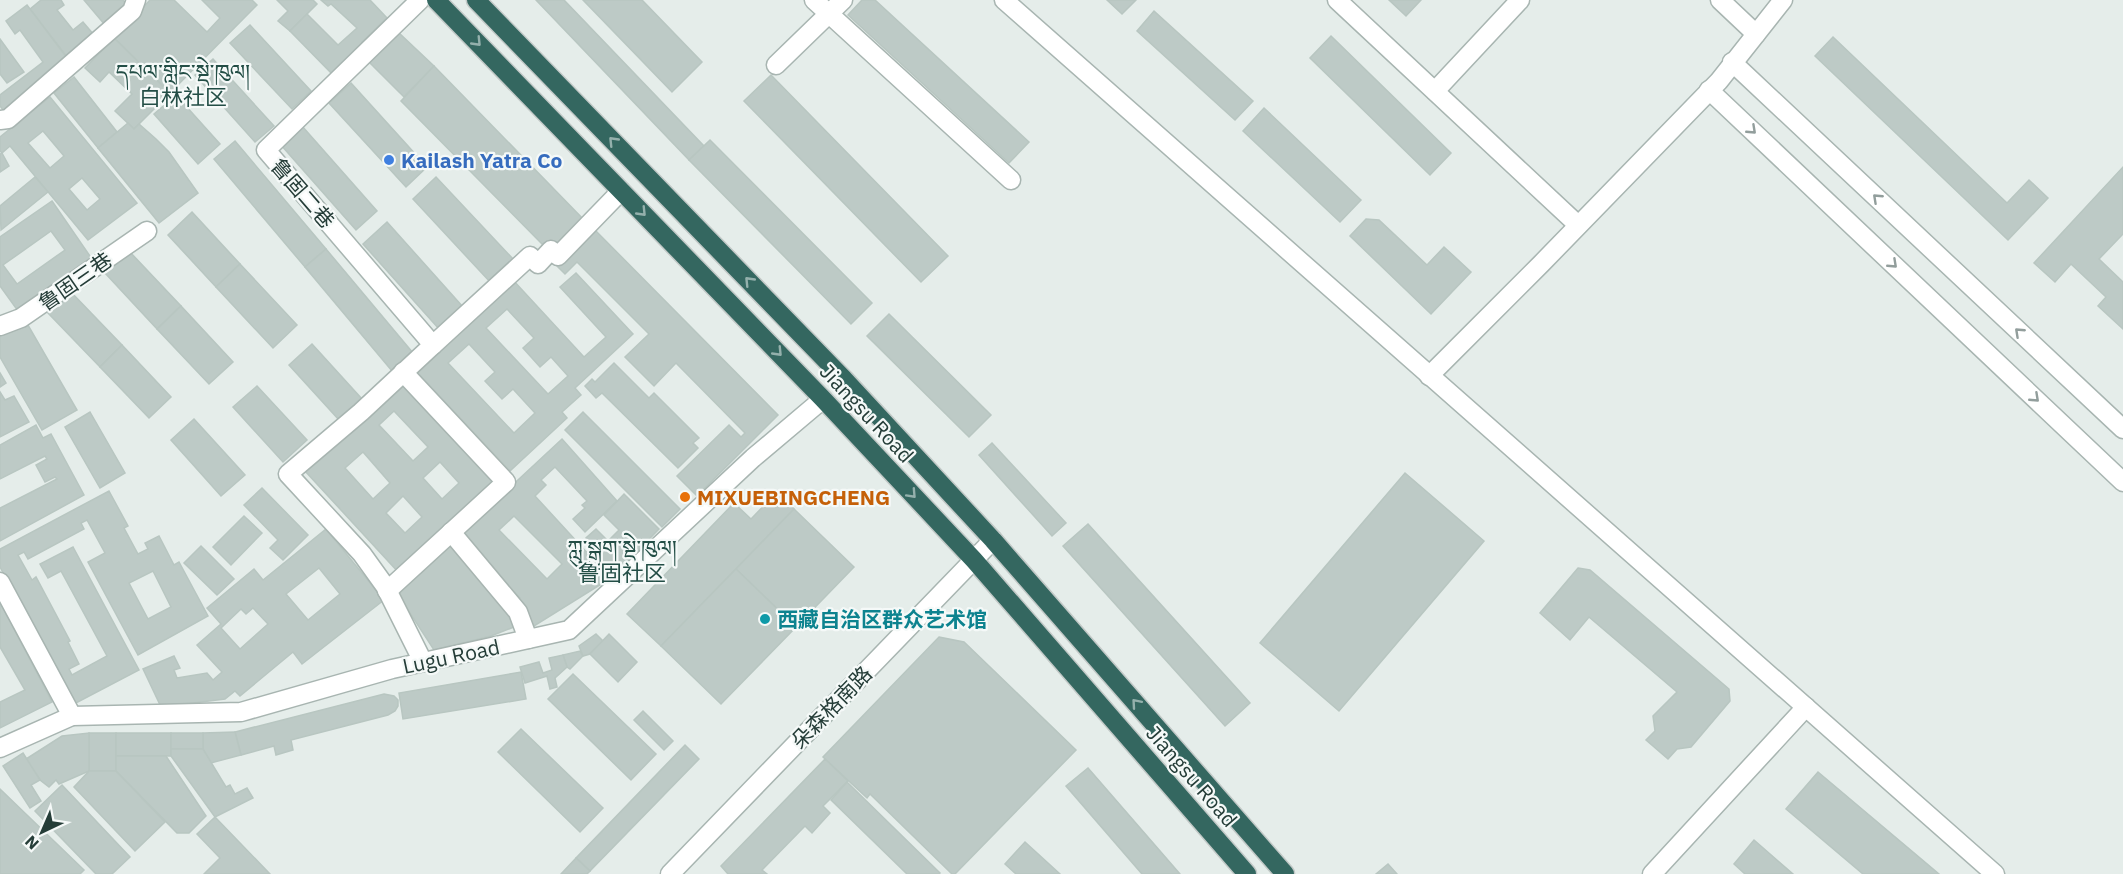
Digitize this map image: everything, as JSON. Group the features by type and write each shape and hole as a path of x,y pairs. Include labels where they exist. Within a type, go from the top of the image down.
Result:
{"highway":[{"name":"Jiangsu Road","path":"436,0 823,399 974,560 1247,874"},
{"name":"Jiangsu Road","path":"476,0 844,379 993,540 1285,874"}],"street":[{"path":"0,120 8,119 132,11 136,0"},
{"name":"鲁固二巷","path":"420,0 266,150 433,345"},
{"path":"814,0 1011,180"},
{"path":"776,65 843,0"},
{"path":"1004,0 1995,874"},
{"path":"1337,0 1578,225"},
{"path":"1435,91 1520,0"},
{"path":"1720,0 1756,34"},
{"path":"1429,376 1709,90 1783,0"},
{"path":"1732,62 2123,429"},
{"path":"1709,90 2123,482"},
{"path":"423,662 387,591 362,554 288,474 407,377 433,345 530,256 537,264 551,250 558,256 621,191"},
{"name":"鲁固三巷","path":"0,326 21,318 147,231"},
{"path":"387,591 506,482 407,377"},
{"name":"Lugu Road","path":"0,748 72,716 242,712 392,669 569,630 753,458 823,399"},
{"path":"451,532 518,612 528,639"},
{"name":"朵森格南路","path":"670,874 993,540"},
{"path":"0,582 72,716"},
{"path":"1652,874 1806,707"}],"building":[{"path":"41,0 61,0 64,5 57,10 73,30 83,22 94,35 67,57 30,9"},
{"path":"84,0 123,0 128,6 105,25"},
{"path":"150,0 174,0 207,32 220,18 202,0 252,0 257,5 170,93 114,38"},
{"path":"277,0 313,0 317,4 290,31 278,21 288,11"},
{"path":"321,0 370,0 387,18 362,42 365,45 333,75 290,31 307,14 338,45 357,28 331,4 328,6"},
{"path":"536,0 564,0 704,146 689,160"},
{"path":"583,0 642,0 702,62 672,92"},
{"path":"862,0 875,0 1029,142 1009,163 848,15"},
{"path":"1107,0 1136,0 1122,14"},
{"path":"1389,0 1421,0 1406,16"},
{"path":"27,5 70,62 4,111 0,106 0,95 43,62 20,30 15,34 6,21"},
{"path":"1154,11 1253,101 1235,120 1137,31"},
{"path":"250,25 311,91 292,109 230,43"},
{"path":"398,32 434,66 404,97 369,62"},
{"path":"1331,36 1451,153 1430,175 1310,58"},
{"path":"1833,37 2007,203 2029,180 2048,198 2008,240 1815,56"},
{"path":"114,38 170,93 134,129 115,111 132,94 109,72 100,82 85,68"},
{"path":"0,39 24,72 7,83 0,74"},
{"path":"213,59 274,126 255,142 195,75"},
{"path":"434,66 587,223 565,245 544,246 401,101"},
{"path":"771,75 948,256 921,282 744,101"},
{"path":"74,77 117,132 98,148 54,93"},
{"path":"351,83 427,167 406,187 329,103"},
{"path":"176,95 220,144 198,164 154,114"},
{"path":"50,97 137,203 88,240 10,146 2,153 0,151 0,137","holes":["43,131 64,156 50,168 28,143","82,178 100,199 87,210 69,189"]},
{"path":"1264,108 1361,200 1340,222 1243,131"},
{"path":"128,123 134,129 139,124 169,152 198,193 159,223 98,148"},
{"path":"302,126 377,211 356,230 281,145"},
{"path":"710,140 872,303 851,324 689,160"},
{"path":"235,141 326,249 305,267 214,159"},
{"path":"2,153 9,166 0,172 0,154"},
{"path":"2123,167 2123,234 2099,259 2123,282 2123,329 2098,306 2106,297 2071,264 2055,282 2034,263"},
{"path":"35,177 48,192 1,230 0,206"},
{"path":"436,177 514,260 491,283 413,199"},
{"path":"52,201 92,259 18,311 0,286 0,237","holes":["51,231 65,250 17,284 3,265"]},
{"path":"192,212 240,264 216,287 168,235"},
{"path":"1366,219 1379,220 1427,265 1444,247 1471,272 1431,314 1350,236"},
{"path":"387,222 463,307 439,329 363,244"},
{"path":"592,227 778,415 697,496 677,476 729,425 741,437 745,433 676,363 654,386 625,357 649,334 577,262 565,274 555,264"},
{"path":"326,249 413,353 392,371 305,267"},
{"path":"129,251 181,306 157,329 105,273"},
{"path":"240,264 297,325 273,348 216,287"},
{"path":"576,273 633,334 575,388 581,395 562,412 567,418 510,471 416,371 513,280 584,357 606,337 560,287","holes":["507,309 534,338 523,348 540,367 551,357 568,376 548,394 486,328","469,344 495,372 485,381 502,399 513,389 535,413 514,433 448,363"]},
{"path":"70,291 122,345 100,367 48,313"},
{"path":"181,306 233,362 209,384 157,329"},
{"path":"889,314 991,415 969,437 867,336"},
{"path":"25,320 77,410 42,430 0,357 0,335"},
{"path":"312,344 362,399 339,420 289,365"},
{"path":"122,345 171,397 149,418 100,367"},
{"path":"614,363 649,398 654,393 699,438 693,443 698,448 678,468 602,393 596,398 585,386 592,379 595,382"},
{"path":"0,373 6,383 0,387"},
{"path":"401,382 495,484 399,573 305,471","holes":["394,411 428,447 413,461 379,425","363,452 390,483 373,499 345,468","440,462 459,483 442,499 423,478","403,496 422,517 405,533 386,513"]},
{"path":"257,386 307,440 283,462 233,407"},
{"path":"0,392 5,400 14,396 29,422 0,437"},
{"path":"90,412 125,473 100,488 65,427"},
{"path":"583,412 680,509 662,527 565,430"},
{"path":"194,419 245,475 221,496 171,440"},
{"path":"36,425 43,438 51,434 84,495 0,541 0,508 57,479 55,477 45,482 36,465 47,459 45,456 0,479 0,445"},
{"path":"562,439 617,501 585,532 573,519 585,508 582,505 587,501 555,467 541,480 546,485 535,496 591,557 595,554 611,578 534,626 516,602 520,598 460,534","holes":["514,516 562,564 547,579 499,530"]},
{"path":"992,443 1066,523 1052,536 979,455"},
{"path":"1405,473 1484,541 1339,711 1260,643"},
{"path":"262,488 308,535 283,560 270,548 278,540 244,505"},
{"path":"109,491 128,526 124,528 138,554 148,549 145,543 159,536 174,565 179,562 208,616 138,655 88,562 105,553 87,520 81,523 84,529 28,559 24,552 18,555 32,580 36,577 70,641 68,642 79,664 69,669 72,675 107,656 61,571 48,578 40,564 73,547 139,670 74,704 0,567 0,549","holes":["153,571 171,607 148,619 129,583"]},
{"path":"777,492 794,509 661,646 627,614 734,503 751,519"},
{"path":"624,494 659,529 611,578 586,538 596,529 608,541 619,530 604,515"},
{"path":"794,509 854,567 796,627 736,569"},
{"path":"244,516 262,533 231,565 213,547"},
{"path":"1088,524 1250,703 1225,726 1063,546"},
{"path":"326,529 384,600 302,664 293,652 240,696 235,691 225,699 161,707 143,669 174,656 180,668 174,670 177,678 207,673 213,680 222,672 197,645 221,624 207,608 254,569 263,580","holes":["319,568 340,594 308,620 286,594","253,608 268,624 240,649 221,628 241,609 246,614"]},
{"path":"453,540 519,625 491,636 434,650 395,590"},
{"path":"201,546 234,579 217,595 184,563"},
{"path":"1578,568 1590,570 1729,689 1730,701 1691,747 1677,749 1668,759 1646,740 1655,731 1653,716 1677,692 1589,617 1570,640 1540,613"},
{"path":"736,569 796,627 721,704 661,646"},
{"path":"0,602 52,702 0,728 0,702 25,690 0,647"},
{"path":"596,634 603,641 590,654 583,656 579,646"},
{"path":"609,634 637,662 618,682 590,654"},
{"path":"939,637 964,642 1076,750 955,874 952,874 870,794 867,798 823,757"},
{"path":"580,651 583,656 570,669 567,667 563,655"},
{"path":"563,655 567,667 555,678 557,687 550,689 547,676 525,683 520,667 539,662 543,673 552,670 549,658"},
{"path":"521,672 526,699 403,719 399,693"},
{"path":"573,674 656,754 631,780 548,699"},
{"path":"384,694 394,696 398,700 395,711 388,715 291,740 293,750 276,755 274,746 241,755 235,732"},
{"path":"643,711 673,741 664,750 634,720"},
{"path":"521,729 603,808 580,832 498,752"},
{"path":"235,732 241,755 211,763 203,749 203,733"},
{"path":"89,733 116,733 116,771 89,771"},
{"path":"89,733 89,771 59,784 56,780 49,787 40,780 26,759 62,736"},
{"path":"116,733 171,733 171,756 116,756"},
{"path":"171,733 203,733 203,749 171,749"},
{"path":"685,745 699,759 590,871 576,858"},
{"path":"171,749 203,749 226,787 230,785 235,794 247,788 253,798 215,817 171,756"},
{"path":"23,753 40,780 31,785 41,801 30,808 3,766"},
{"path":"116,756 166,756 206,816 189,833 177,833 116,771"},
{"path":"825,759 848,781 823,806 830,813 812,833 805,826 762,870 767,874 728,874 721,866"},
{"path":"1088,768 1180,874 1142,874 1066,786"},
{"path":"89,771 116,771 165,822 135,851 74,787"},
{"path":"1818,772 1939,874 1863,874 1786,809"},
{"path":"847,782 940,873 907,874 831,800"},
{"path":"62,785 130,857 112,874 96,874 35,811"},
{"path":"0,789 84,870 80,874 0,874"},
{"path":"215,817 270,874 204,874 220,858 197,834"},
{"path":"1754,840 1793,874 1745,874 1734,864"},
{"path":"1025,842 1060,874 1016,874 1005,864"},
{"path":"576,858 590,871 587,874 561,874"},
{"path":"1388,864 1397,874 1376,874"}],"place":[{"name":"Kailash Yatra Co","path":"389,160"},
{"name":"MIXUEBINGCHENG","path":"685,497"},
{"name":"西藏自治区群众艺术馆","path":"765,619"}],"district":[{"name":"དཔལ་གླིང་སྡེ་ཁུལ། 白林社区","path":"183,84"},
{"name":"ཀླུ་སྒུག་སྡེ་ཁུལ། 鲁固社区","path":"622,560"}]}
